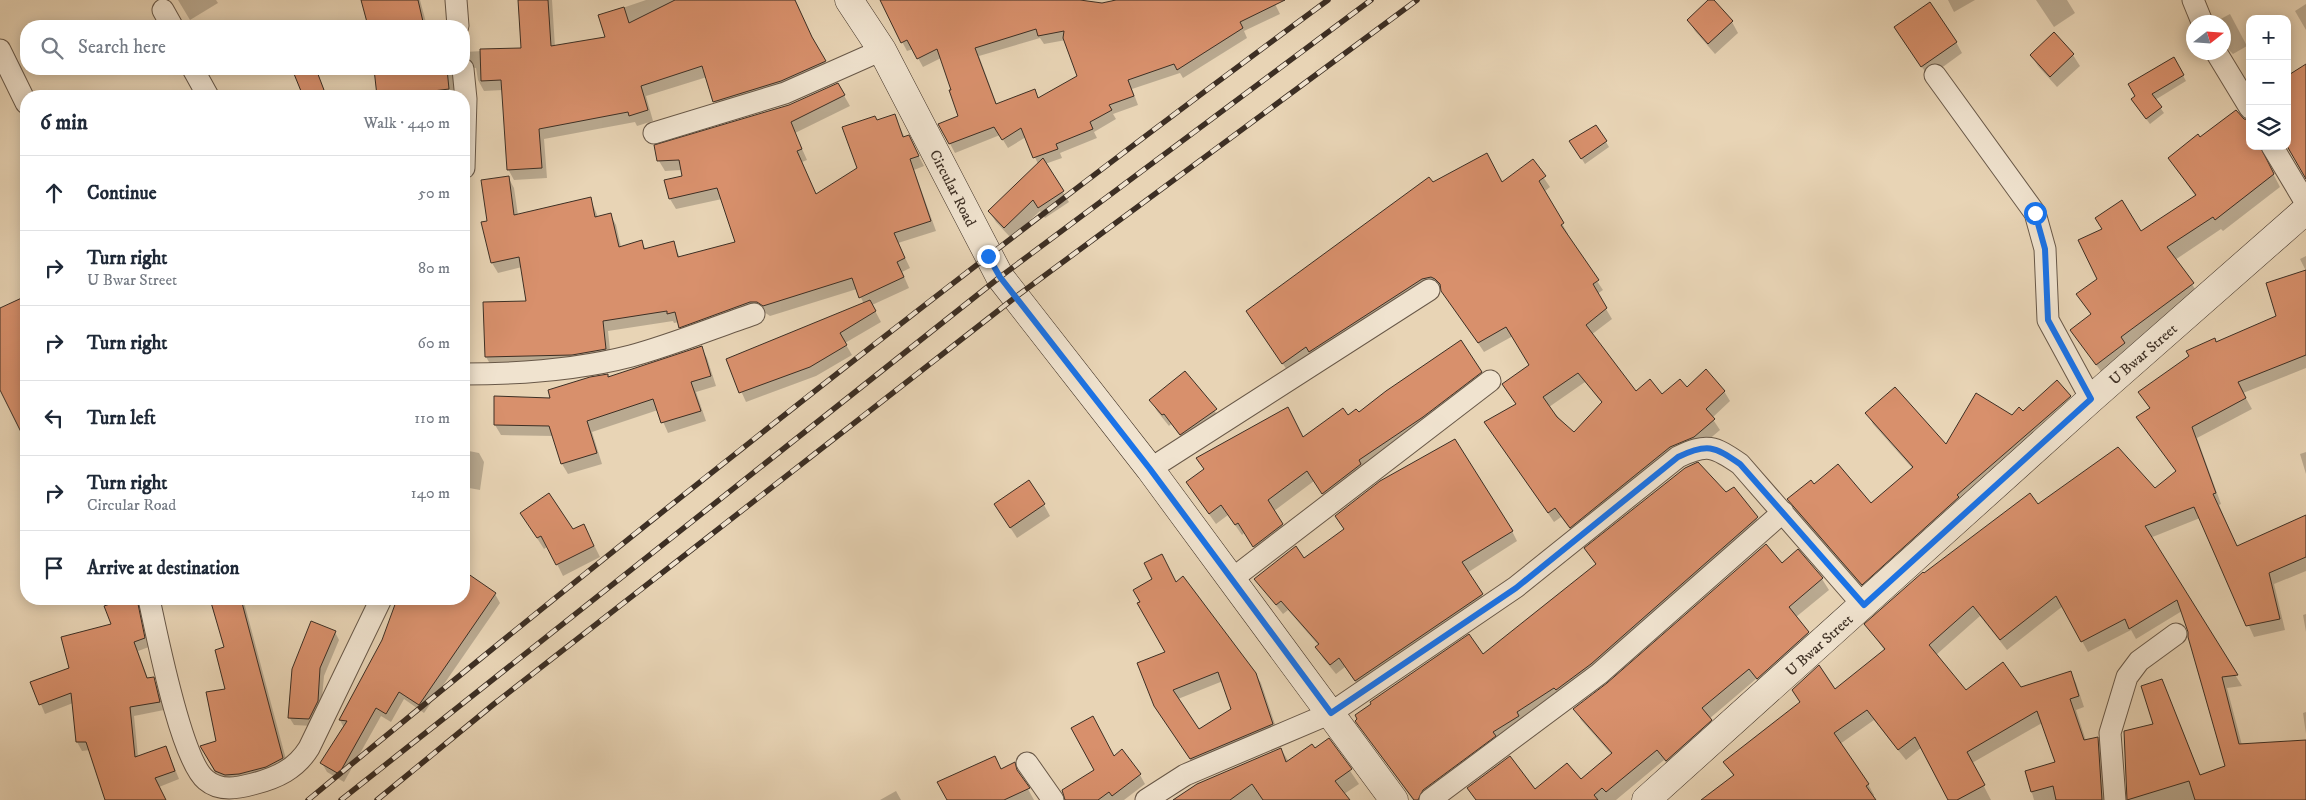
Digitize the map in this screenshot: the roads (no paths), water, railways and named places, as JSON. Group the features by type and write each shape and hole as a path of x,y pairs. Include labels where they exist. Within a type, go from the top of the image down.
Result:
{"street":[{"path":"456,0 458,20"},
{"name":"Circular Road","path":"849,0 882,50 1000,277 1150,469 1394,800"},
{"path":"2193,0 2199,15"},
{"path":"0,50 20,92"},
{"path":"654,133 785,93 882,50"},
{"path":"2221,60 2248,105"},
{"path":"196,75 205,90"},
{"path":"464,75 465,90"},
{"path":"1935,75 2035,213 2045,249 2048,320 2091,399"},
{"path":"2274,150 2306,203"},
{"name":"U Bwar Street","path":"1646,800 2091,399 2306,210"},
{"path":"1150,469 1429,290"},
{"path":"470,374 505,374 548,370 630,356 754,314"},
{"path":"1232,579 1490,381"},
{"path":"1146,800 1186,774 1331,713 1516,588 1678,457 1697,448 1717,448 1740,464 1864,605"},
{"path":"1430,800 1598,674 1783,512"},
{"path":"150,605 173,704 193,763 206,780 229,789 274,779 301,761 378,605"},
{"path":"2115,800 2110,733 2127,676 2140,661 2176,634"},
{"path":"1027,763 1053,800"}],"railway":[{"path":"308,800 559,595 812,393 1069,194 1328,0"},
{"path":"341,800 1000,277 1371,0"},
{"path":"377,800 494,704 1017,296 1417,0"}]}
